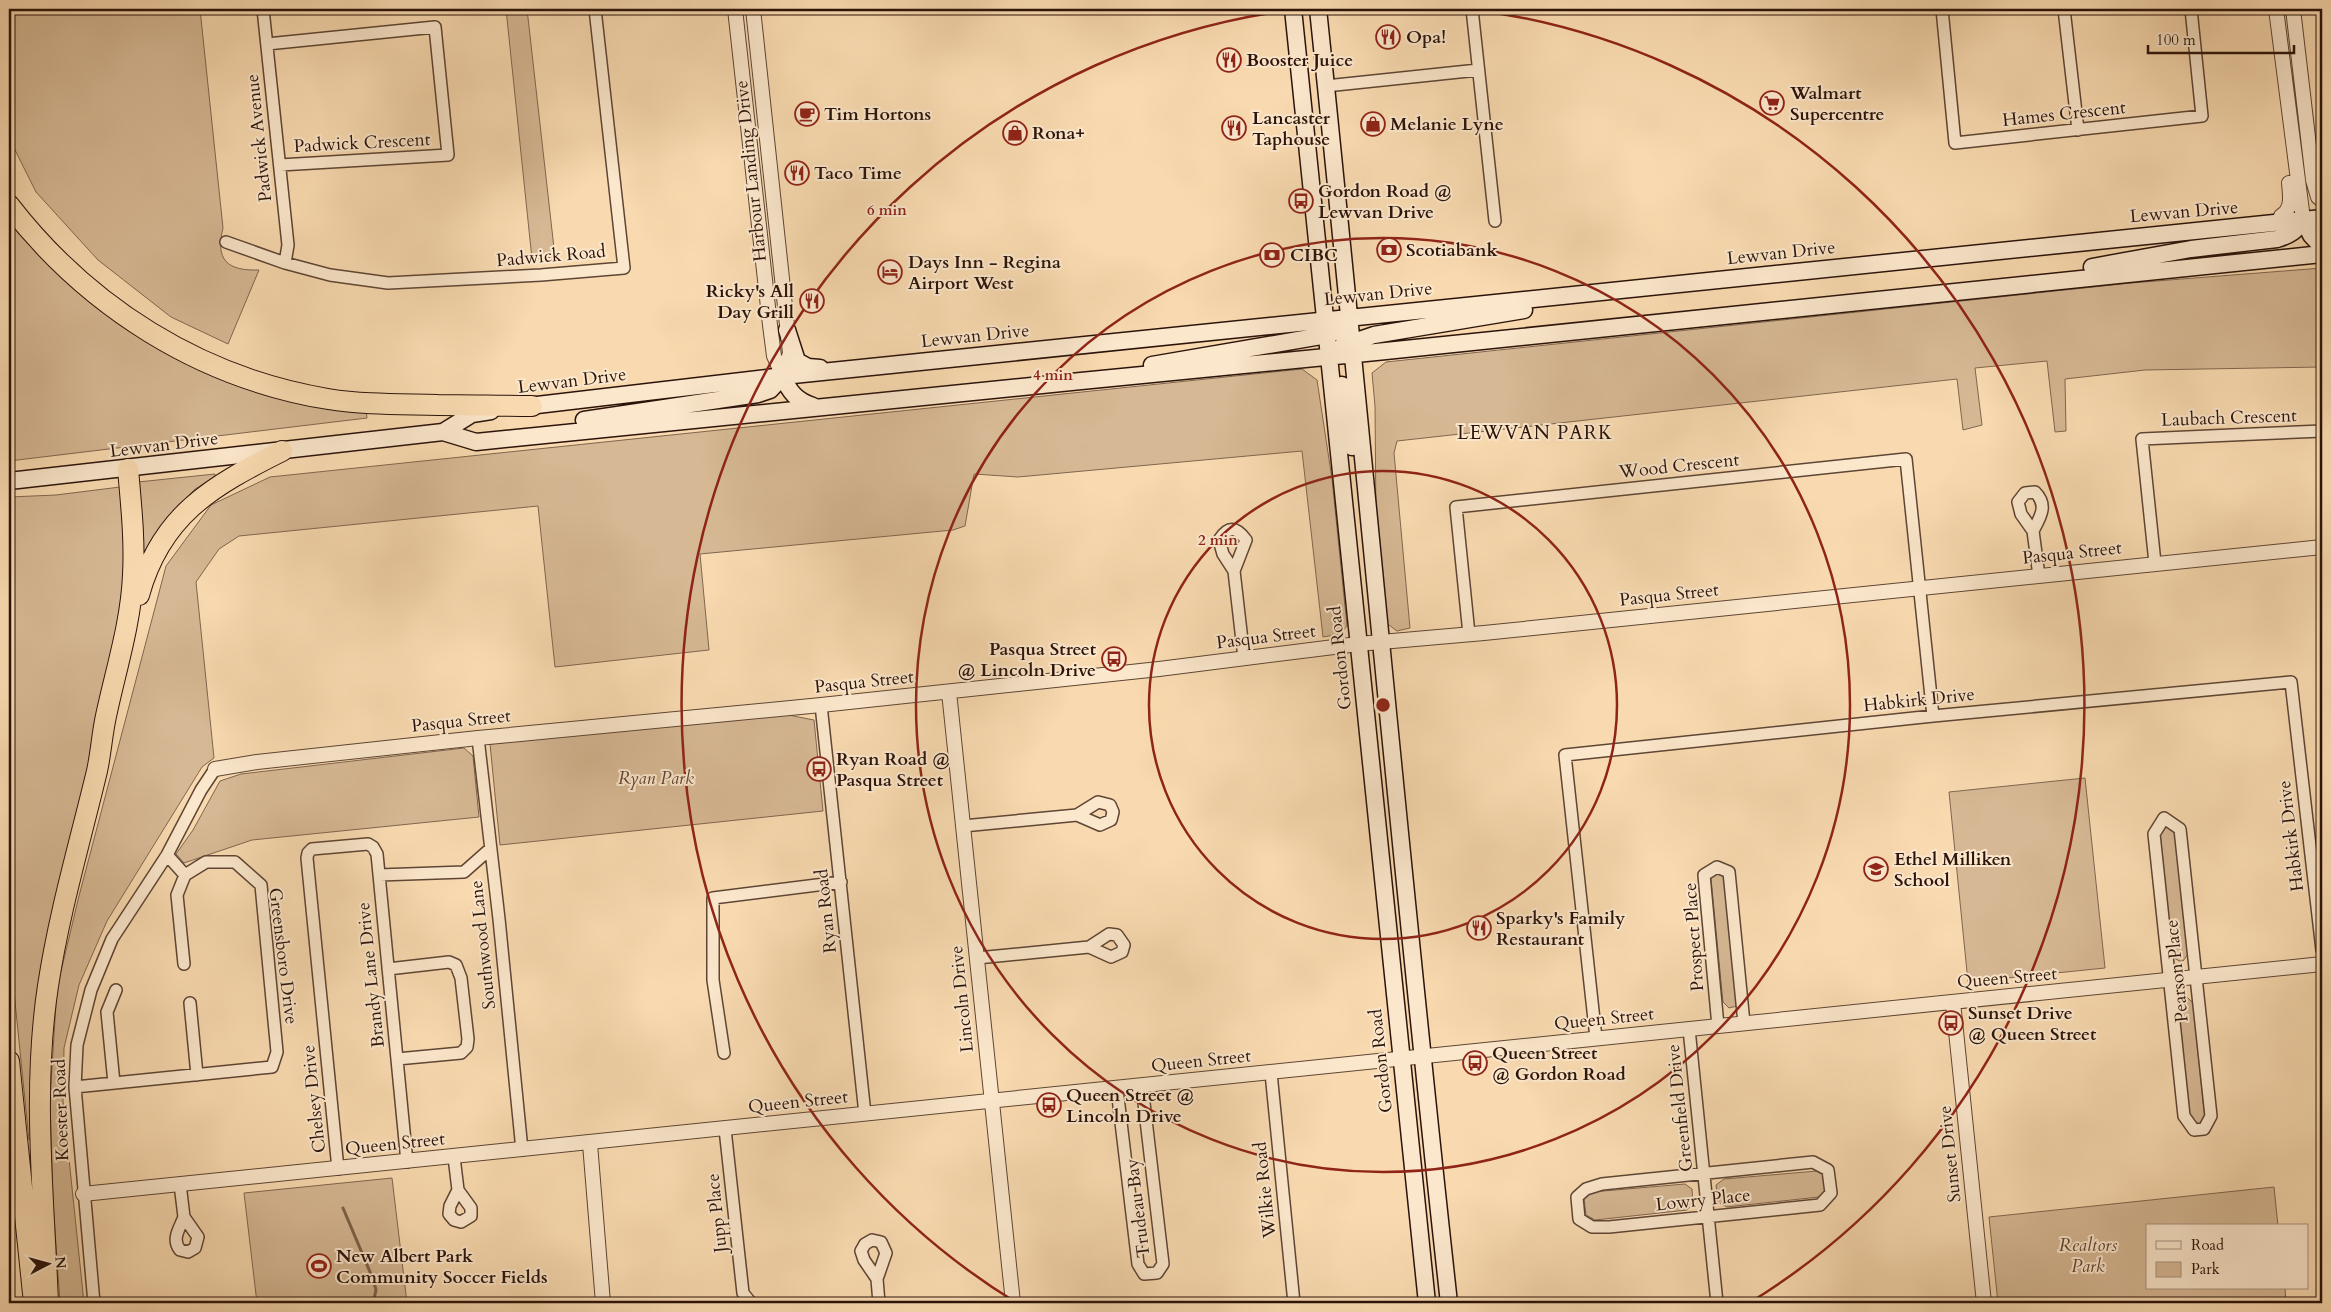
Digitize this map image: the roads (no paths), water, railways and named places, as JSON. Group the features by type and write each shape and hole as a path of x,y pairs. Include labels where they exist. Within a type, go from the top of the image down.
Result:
{"highway":[{"path":"9,205 50,252 110,306 150,334 190,356 239,377 293,393 349,402 394,405 532,406"},
{"path":"106,718 140,591 158,546 170,527 187,510 217,486 282,451"},
{"path":"48,1303 39,1079 42,1038 53,958 74,862 98,769 106,718 124,644 132,592 133,540 128,469"},
{"path":"9,1061 34,1303"}],"main road":[{"name":"Gordon Road","path":"1292,9 1328,329 1342,352 1368,520 1422,1057 1449,1303"},
{"name":"Gordon Road","path":"1318,9 1350,317 1342,352 1358,644 1427,1303"},
{"path":"2263,224 2281,216"},
{"name":"Lewvan Drive","path":"1350,317 1969,252 2322,218"},
{"path":"2302,220 2311,236 2322,247"},
{"path":"1965,292 2191,249 2277,239 2290,235 2297,230 2302,220"},
{"name":"Lewvan Drive","path":"9,481 443,432 476,442 813,406 987,392 1342,352 1965,292 2098,276 2322,254"},
{"path":"1342,352 1374,335 1674,284"},
{"path":"987,392 1347,326 1350,317"},
{"name":"Lewvan Drive","path":"443,432 472,414 784,376 899,364 1328,329"},
{"path":"787,330 797,361 808,367 899,364"},
{"path":"476,442 546,426 758,394 770,390 784,376 788,388 800,402 813,406"}],"street":[{"name":"Padwick Avenue","path":"263,9 288,245 285,263"},
{"name":"Padwick Road","path":"226,242 285,263 330,275 388,284 624,268 595,9"},
{"name":"Harbour Landing Drive","path":"736,9 774,356 784,376"},
{"name":"Harbour Landing Drive","path":"753,9 790,353 784,376"},
{"path":"1472,9 1495,221"},
{"name":"Hames Crescent","path":"1942,9 1955,143 2202,116 2191,9"},
{"path":"2064,9 2078,130"},
{"path":"2276,9 2302,220"},
{"path":"2293,9 2313,180 2318,197 2322,200"},
{"name":"Padwick Crescent","path":"267,44 435,27 448,156 280,164"},
{"path":"1326,86 1478,70"},
{"path":"2281,216 2285,214 2290,203 2290,120"},
{"path":"2302,220 2310,159"},
{"name":"Laubach Crescent","path":"2155,563 2142,439 2322,432"},
{"name":"Wood Crescent","path":"1469,634 1456,507 1906,459 1920,587"},
{"path":"2033,531 2039,576"},
{"name":"Pasqua Street","path":"215,769 257,762 478,738 949,692 1358,644 2322,547"},
{"path":"1234,572 1244,658"},
{"path":"1920,587 1933,716"},
{"name":"Habkirk Drive","path":"1596,1038 1565,755 1933,716 2291,682 2322,950"},
{"name":"Lincoln Drive","path":"949,692 1013,1303"},
{"name":"Ryan Road","path":"821,705 865,1114"},
{"name":"Southwood Lane","path":"478,738 499,919 522,1150"},
{"name":"Koester Road","path":"94,1303 74,1087 77,1045 91,990 112,939 167,855 201,790 215,769"},
{"path":"963,826 1077,815"},
{"name":"Pearson Place","path":"2164,818 2180,829 2211,1116 2204,1129 2194,1130 2184,1116 2170,980 2154,834 2164,818"},
{"name":"Brandy Lane Drive","path":"312,849 368,844 373,847 377,854 407,1162"},
{"name":"Chelsey Drive","path":"312,849 308,852 307,858 338,1169"},
{"path":"379,875 464,872 490,849"},
{"path":"167,855 184,875 177,895 184,964"},
{"name":"Greensboro Drive","path":"74,1087 272,1067 277,1052 261,885 235,862 206,862 184,875"},
{"name":"Prospect Place","path":"1718,1026 1704,875 1717,866 1730,872 1744,1023"},
{"path":"724,1053 713,980 713,898 841,882"},
{"path":"977,958 1089,947"},
{"path":"388,969 449,962 456,965 460,970 468,1039 467,1047 461,1053 397,1059"},
{"name":"Queen Street","path":"83,1194 590,1144 992,1099 1117,1089 2322,964"},
{"path":"114,1083 107,1012 116,990"},
{"name":"Sunset Drive","path":"1953,1002 1984,1303"},
{"path":"190,1003 197,1075"},
{"name":"Greenfield Drive","path":"1689,1029 1717,1303"},
{"name":"Wilkie Road","path":"1271,1073 1294,1303"},
{"name":"Trudeau Bay","path":"1117,1089 1138,1264 1144,1274 1158,1273 1163,1264 1142,1086"},
{"name":"Jupp Place","path":"725,1129 741,1298 751,1303"},
{"path":"590,1144 603,1303"},
{"path":"454,1157 458,1190"},
{"name":"Lowry Place","path":"1813,1162 1828,1170 1831,1193 1820,1205 1708,1217 1592,1227 1579,1219 1577,1197 1586,1189 1602,1184 1704,1175 1813,1162"},
{"path":"180,1184 184,1217"},
{"path":"877,1279 879,1303"}],"waterway":[{"path":"343,1208 373,1279 376,1290 373,1303"}],"place":[{"name":"Opa!","path":"1388,37"},
{"name":"Booster Juice","path":"1229,60"},
{"name":"Walmart Supercentre","path":"1772,103"},
{"name":"Tim Hortons","path":"807,114"},
{"name":"Melanie Lyne","path":"1373,124"},
{"name":"Lancaster Taphouse","path":"1234,128"},
{"name":"Rona+","path":"1015,133"},
{"name":"Taco Time","path":"797,173"},
{"name":"Gordon Road @ Lewvan Drive","path":"1301,201"},
{"name":"Scotiabank","path":"1389,250"},
{"name":"CIBC","path":"1272,255"},
{"name":"Days Inn - Regina Airport West","path":"890,272"},
{"name":"Ricky's All Day Grill","path":"812,301"},
{"name":"Pasqua Street @ Lincoln Drive","path":"1114,659"},
{"name":"Ryan Road @ Pasqua Street","path":"819,769"},
{"name":"Ethel Milliken School","path":"1876,869"},
{"name":"Sparky's Family Restaurant","path":"1479,928"},
{"name":"Sunset Drive @ Queen Street","path":"1951,1023"},
{"name":"Queen Street @ Gordon Road","path":"1475,1063"},
{"name":"Queen Street @ Lincoln Drive","path":"1049,1105"},
{"name":"New Albert Park Community Soccer Fields","path":"319,1266"}],"district":[{"name":"LEWVAN PARK","path":"1535,433"}],"park label":[{"name":"Ryan Park","path":"656,778"},
{"name":"Realtors Park","path":"2088,1255"}]}
